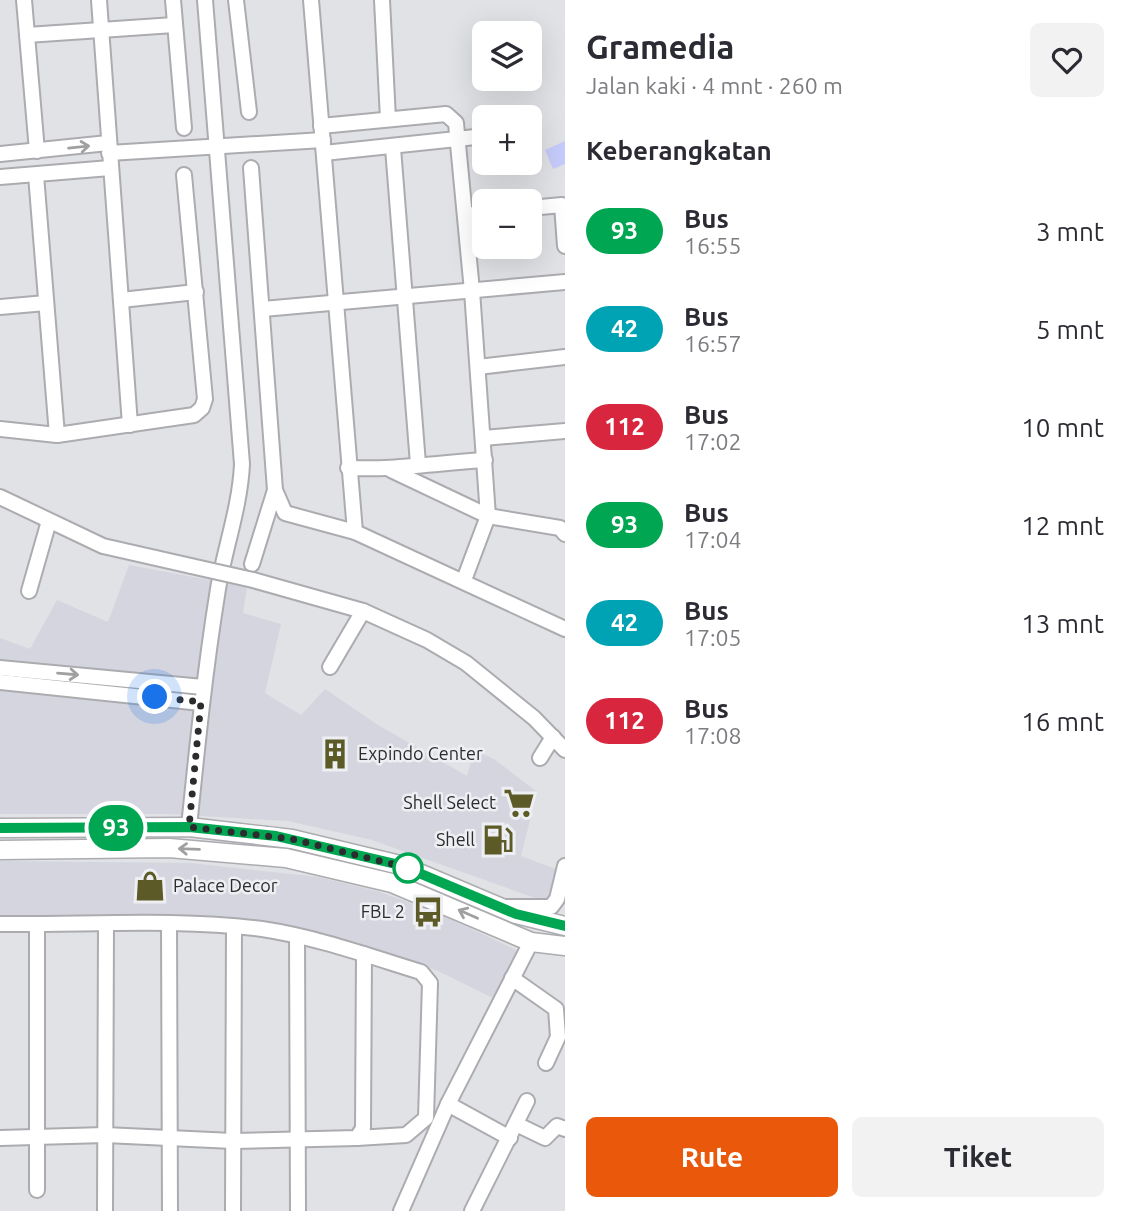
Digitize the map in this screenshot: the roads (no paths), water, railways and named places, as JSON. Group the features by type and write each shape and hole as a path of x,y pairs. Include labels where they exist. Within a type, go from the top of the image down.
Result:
{"main road":[{"path":"0,828 189,827 260,834 400,865 499,907 565,926"},
{"path":"257,854 260,834"},
{"path":"0,850 169,848 257,854 312,862 392,883 531,942 565,946"}],"street":[{"path":"24,0 37,151"},
{"path":"99,0 130,425"},
{"path":"173,0 184,128"},
{"path":"189,827 203,687 219,586 241,488 242,464 205,0"},
{"path":"236,0 249,113"},
{"path":"311,0 355,532"},
{"path":"382,0 388,119"},
{"path":"27,35 174,25"},
{"path":"323,139 388,119 446,114 456,124 466,215 488,516 464,580"},
{"path":"0,154 323,139 393,148 472,138"},
{"path":"393,148 418,464"},
{"path":"251,167 275,490 251,564"},
{"path":"0,177 110,168"},
{"path":"36,175 57,435"},
{"path":"0,429 57,435 194,415 202,408 205,399 184,175"},
{"path":"542,207 563,204 565,246"},
{"path":"466,215 472,214"},
{"path":"263,309 565,282"},
{"path":"121,300 196,292"},
{"path":"0,307 46,303"},
{"path":"478,367 565,357"},
{"path":"483,438 565,431"},
{"path":"348,468 391,470 418,464 485,460"},
{"path":"391,470 488,516 563,526"},
{"path":"275,490 287,515 355,532 464,580 565,629"},
{"path":"0,497 103,546 253,580 363,611 397,624 466,663 565,750"},
{"path":"29,591 49,521"},
{"path":"330,667 363,611"},
{"path":"0,668 203,687"},
{"path":"0,682 201,702"},
{"path":"540,758 553,737"},
{"path":"565,866 557,899 558,908 565,913"},
{"path":"499,907 545,909 557,899"},
{"path":"0,924 234,927 297,936 364,954 427,976 430,983 426,1118 418,1128 406,1135 233,1140 105,1135 0,1138"},
{"path":"37,925 37,1190"},
{"path":"105,1211 106,925"},
{"path":"169,925 170,1211"},
{"path":"233,1211 234,927"},
{"path":"297,936 298,1211"},
{"path":"401,1211 448,1104 531,942"},
{"path":"357,1138 363,1128 364,954"},
{"path":"512,978 556,1009 558,1037 546,1063"},
{"path":"472,1211 527,1101"},
{"path":"448,1104 513,1131 545,1138 557,1126 565,1129"}],"place":[{"name":"Expindo Center","path":"335,754"},
{"name":"Shell Select","path":"519,803"},
{"name":"Shell","path":"498,840"},
{"name":"Palace Decor","path":"150,886"},
{"name":"FBL 2","path":"428,912"}]}
